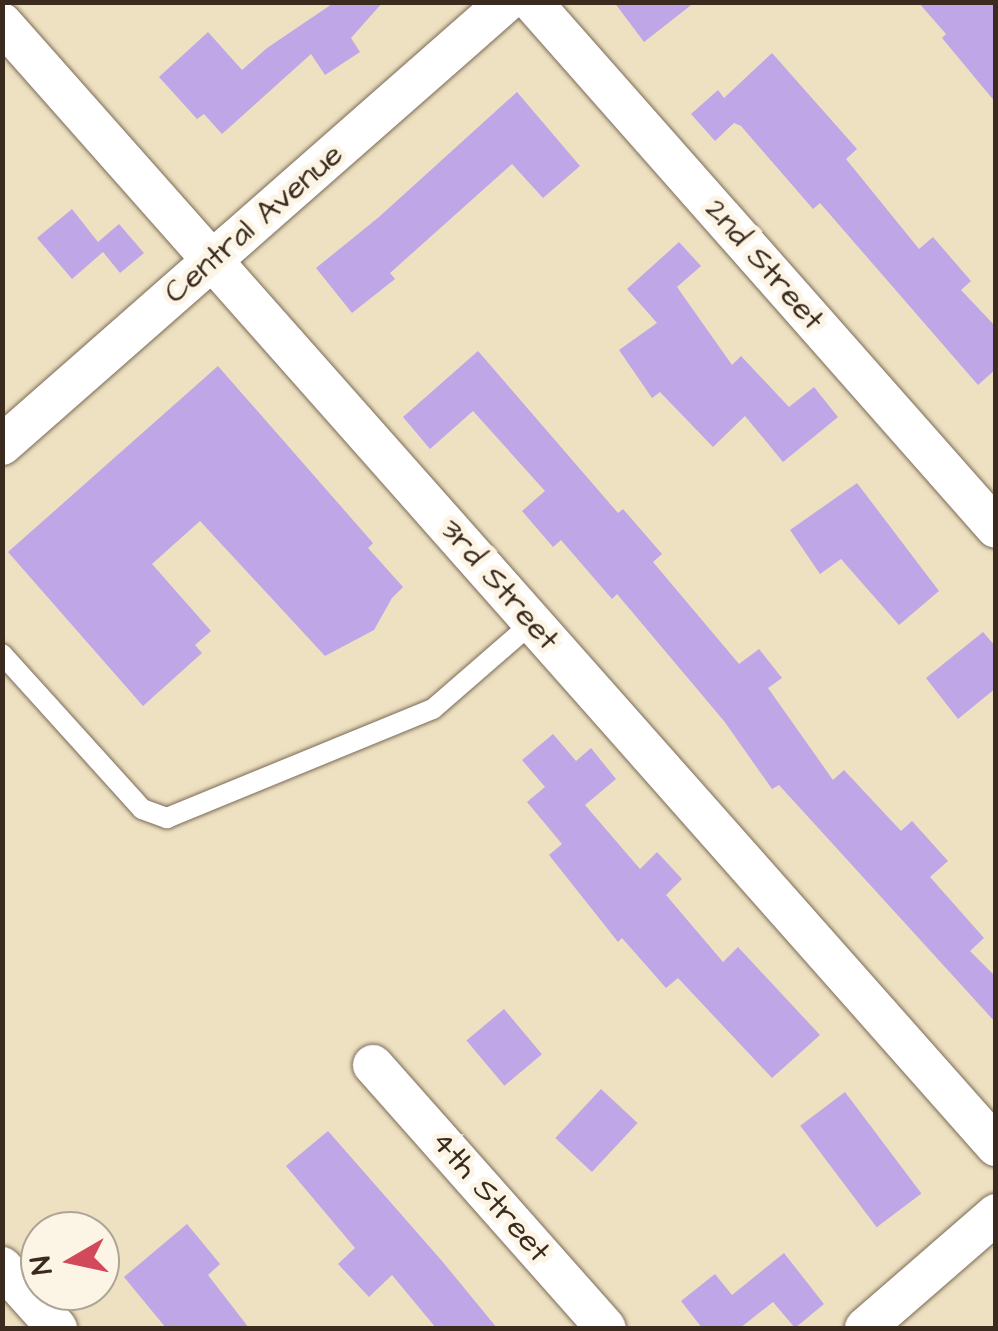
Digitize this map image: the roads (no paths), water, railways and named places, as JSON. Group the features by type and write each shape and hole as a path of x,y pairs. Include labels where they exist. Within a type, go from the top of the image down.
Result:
{"street":[{"name":"Central Avenue","path":"2,445 506,2"},
{"name":"2nd Street","path":"532,2 996,528"},
{"name":"3rd Street","path":"2,24 996,1146"},
{"name":"4th Street","path":"373,1065 606,1328"},
{"path":"865,1328 996,1214"},
{"path":"2,1267 56,1328"}],"lane":[{"path":"2,654 142,810 167,818 433,709 532,623"}]}
